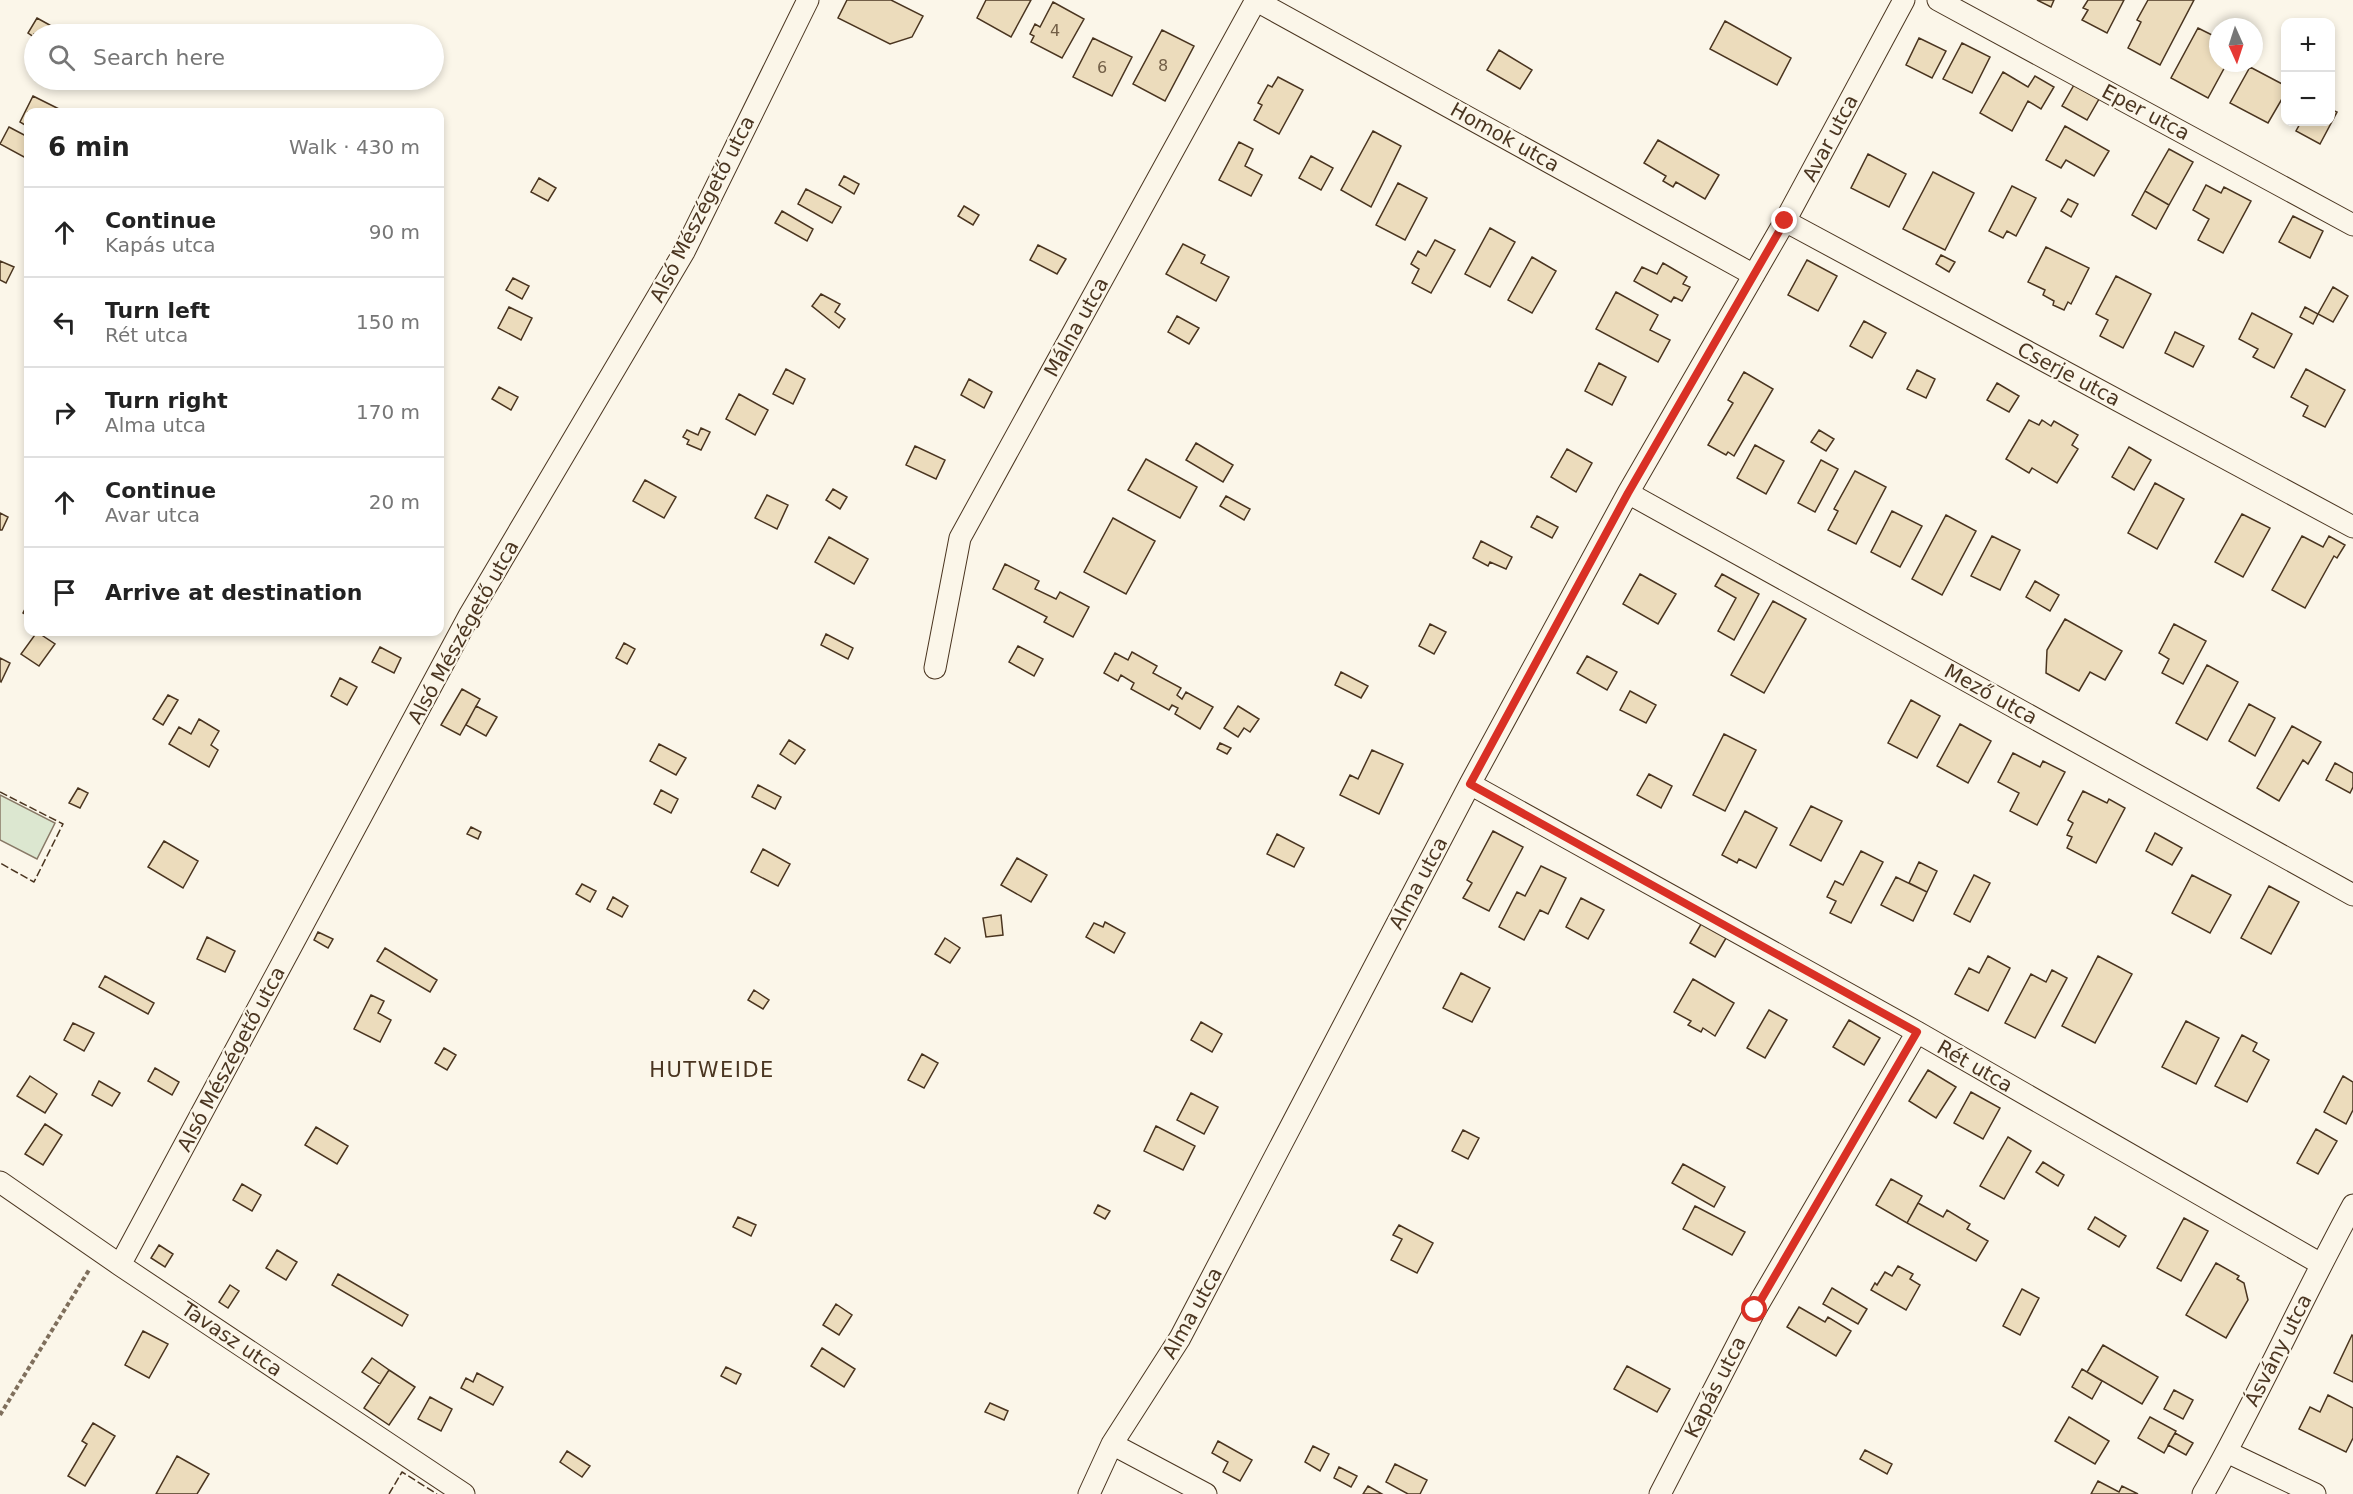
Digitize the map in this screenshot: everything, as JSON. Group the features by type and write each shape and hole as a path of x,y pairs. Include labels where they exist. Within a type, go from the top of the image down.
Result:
{"street":[{"name":"Alsó Mészégető utca","path":"120,1265 470,614 684,252 808,0"},
{"name":"Homok utca","path":"1256,0 1283,6 1754,275"},
{"name":"Málna utca","path":"934,668 960,538 1256,0"},
{"name":"Avar utca","path":"1754,275 1904,0"},
{"name":"Eper utca","path":"1938,0 2353,225"},
{"name":"Cserje utca","path":"1785,221 2353,527"},
{"name":"Alma utca","path":"1089,1494 1112,1444 1180,1338 1470,784 1628,493 1754,275"},
{"name":"Mező utca","path":"1628,493 2353,895"},
{"name":"Rét utca","path":"1470,784 1917,1032 2321,1264"},
{"name":"Kapás utca","path":"1660,1494 1755,1310 1917,1032"},
{"name":"Tavasz utca","path":"0,1182 120,1265 464,1494"},
{"name":"Ásvány utca","path":"2203,1494 2227,1452 2353,1205"},
{"path":"1112,1444 1206,1494"},
{"path":"2227,1452 2315,1494"}],"path":[{"path":"0,1415 101,1251"}],"green space":[{"path":"0,795 55,823 37,859 0,840"}],"building":[{"path":"847,0 891,0 923,16 912,37 890,44 838,18"},
{"path":"986,0 1031,0 1011,37 977,18"},
{"path":"2037,0 2054,0 2051,7"},
{"path":"2088,0 2124,0 2107,33 2082,20 2088,10 2083,8"},
{"path":"2148,0 2194,0 2160,65 2128,48 2141,22 2137,20"},
{"path":"1053,2 1084,19 1062,58 1031,42 1034,36 1030,34 1035,24 1040,27"},
{"path":"37,18 48,24 33,24"},
{"path":"1725,21 1791,58 1777,85 1710,49"},
{"path":"2198,28 2209,34 2209,72 2222,72 2208,98 2171,78"},
{"path":"1162,30 1194,46 1165,101 1133,84"},
{"path":"1093,38 1132,57 1112,96 1073,77"},
{"path":"1919,38 1946,51 1932,78 1906,65"},
{"path":"1962,43 1990,57 1972,93 1943,79"},
{"path":"1499,50 1532,70 1520,89 1487,70"},
{"path":"2003,72 2028,87 2035,76 2054,87 2041,109 2028,101 2012,131 1980,113"},
{"path":"2247,72 2259,72 2281,83 2281,101 2268,123 2230,103"},
{"path":"1278,77 1303,90 1279,134 1254,120 1262,105 1258,103 1268,85 1272,87"},
{"path":"2074,85 2099,99 2087,120 2062,106"},
{"path":"33,96 57,108 27,108"},
{"path":"2065,126 2109,151 2094,176 2066,160 2061,168 2046,160"},
{"path":"2299,126 2330,126 2320,144 2296,131"},
{"path":"9,127 24,135 24,157 0,144"},
{"path":"1373,131 1401,146 1371,207 1341,190"},
{"path":"1658,140 1719,175 1705,199 1676,182 1673,187 1663,181 1666,176 1644,163"},
{"path":"1239,142 1253,149 1245,166 1262,175 1251,196 1219,180"},
{"path":"2169,149 2193,162 2169,205 2145,191"},
{"path":"1868,154 1906,174 1889,207 1851,188"},
{"path":"1311,156 1333,168 1321,190 1299,178"},
{"path":"1933,172 1974,193 1945,250 1903,229"},
{"path":"844,176 859,184 854,194 839,185"},
{"path":"539,178 556,188 548,201 531,192"},
{"path":"1398,183 1427,198 1405,240 1376,225"},
{"path":"2206,185 2221,193 2224,187 2251,201 2223,253 2198,240 2209,219 2193,210"},
{"path":"2012,186 2036,198 2016,236 2007,231 2003,238 1989,231"},
{"path":"806,189 841,207 832,223 798,204"},
{"path":"2145,191 2169,205 2156,229 2132,215"},
{"path":"2068,199 2078,204 2071,217 2061,211"},
{"path":"964,206 979,215 973,225 958,216"},
{"path":"782,211 813,229 807,241 775,223"},
{"path":"2293,216 2323,231 2310,258 2279,242"},
{"path":"1490,228 1515,242 1490,287 1465,274"},
{"path":"1435,240 1455,250 1431,293 1412,283 1419,269 1411,264 1418,251 1426,256"},
{"path":"1183,244 1205,255 1201,263 1229,277 1216,301 1166,274"},
{"path":"1038,245 1066,259 1057,274 1030,260"},
{"path":"2046,247 2089,268 2071,304 2068,302 2064,310 2053,305 2054,301 2043,295 2045,290 2028,282"},
{"path":"1941,255 1955,262 1949,272 1936,264"},
{"path":"1532,257 1556,271 1532,313 1508,300"},
{"path":"1807,260 1837,276 1818,311 1788,295"},
{"path":"0,261 14,267 6,283 0,280"},
{"path":"1663,263 1687,277 1683,284 1690,287 1682,301 1674,297 1671,302 1634,281 1642,267 1657,274"},
{"path":"2116,276 2151,294 2123,348 2100,336 2108,320 2096,314"},
{"path":"513,278 529,286 522,299 506,290"},
{"path":"2333,287 2348,296 2333,322 2318,314"},
{"path":"1616,292 1658,315 1650,330 1670,340 1658,362 1596,329"},
{"path":"821,294 840,304 835,312 845,319 839,328 812,306"},
{"path":"509,307 532,318 521,340 498,328"},
{"path":"2305,307 2318,314 2313,324 2300,317"},
{"path":"2252,313 2292,334 2274,368 2253,357 2258,349 2239,339"},
{"path":"1177,316 1199,328 1189,344 1168,332"},
{"path":"1864,321 1886,333 1872,358 1850,346"},
{"path":"2175,332 2204,346 2193,367 2165,353"},
{"path":"1599,363 1626,377 1612,405 1585,391"},
{"path":"786,369 805,379 793,404 773,394"},
{"path":"2306,369 2345,390 2325,427 2303,416 2308,406 2291,397"},
{"path":"1917,370 1935,379 1926,398 1907,389"},
{"path":"1744,372 1773,389 1734,456 1728,452 1726,455 1708,445 1733,403 1728,400"},
{"path":"969,379 992,392 984,408 961,395"},
{"path":"1997,383 2019,396 2009,412 1987,400"},
{"path":"499,387 518,397 511,410 492,399"},
{"path":"739,394 768,410 755,435 726,419"},
{"path":"2029,420 2039,425 2042,420 2051,426 2054,421 2078,435 2072,445 2078,449 2057,483 2032,468 2029,473 2006,459"},
{"path":"701,428 710,432 701,450 687,444 689,440 683,437 687,430 698,435"},
{"path":"1819,430 1834,439 1826,451 1811,442"},
{"path":"1196,443 1233,465 1223,482 1186,460"},
{"path":"1755,445 1784,461 1766,494 1737,478"},
{"path":"915,446 945,460 936,479 906,465"},
{"path":"2129,447 2151,460 2134,490 2112,477"},
{"path":"1567,449 1592,463 1576,492 1551,477"},
{"path":"1146,459 1197,487 1180,518 1128,490"},
{"path":"1821,460 1838,469 1815,512 1798,503"},
{"path":"1855,471 1886,487 1856,544 1828,530 1838,511 1834,509"},
{"path":"645,480 676,497 664,518 633,501"},
{"path":"2155,483 2184,499 2157,549 2128,533"},
{"path":"833,489 847,497 840,509 826,500"},
{"path":"767,495 788,505 777,529 755,518"},
{"path":"1226,496 1250,509 1244,520 1220,506"},
{"path":"1892,511 1922,526 1900,567 1871,552"},
{"path":"0,513 8,517 2,530 0,530"},
{"path":"2242,514 2270,528 2243,577 2215,562"},
{"path":"1946,515 1976,531 1942,595 1912,579"},
{"path":"1537,516 1558,527 1552,538 1531,527"},
{"path":"1113,518 1155,541 1126,594 1084,572"},
{"path":"1992,536 2020,550 2000,590 1971,576"},
{"path":"2302,536 2323,547 2329,536 2345,545 2337,558 2334,556 2305,608 2272,590"},
{"path":"829,537 868,559 854,584 815,562"},
{"path":"1481,541 1512,557 1506,569 1490,562 1488,566 1473,558"},
{"path":"1005,564 1039,581 1035,589 1056,599 1060,592 1089,607 1073,637 1044,622 1047,617 993,589"},
{"path":"1640,574 1676,594 1658,624 1623,604"},
{"path":"1722,574 1759,594 1734,640 1718,631 1736,598 1715,586"},
{"path":"2035,581 2059,595 2050,611 2026,597"},
{"path":"1773,601 1806,619 1764,693 1731,675"},
{"path":"2065,619 2122,651 2105,680 2090,672 2079,691 2046,673 2047,650"},
{"path":"1430,624 1446,632 1434,654 1419,646"},
{"path":"2174,624 2206,641 2183,684 2162,673 2169,659 2159,653"},
{"path":"826,634 853,648 848,659 821,645"},
{"path":"34,636 43,636 55,644 39,666 21,654"},
{"path":"624,643 635,649 627,664 616,658"},
{"path":"1018,646 1043,659 1034,676 1009,662"},
{"path":"380,647 401,658 394,673 372,662"},
{"path":"1132,652 1157,666 1153,673 1181,688 1177,695 1182,699 1186,692 1213,707 1200,729 1175,714 1178,708 1172,705 1169,710 1131,689 1134,683 1121,675 1118,681 1104,673 1115,653 1128,660"},
{"path":"1587,656 1617,672 1607,690 1577,673"},
{"path":"0,658 10,663 1,682 0,681"},
{"path":"2207,665 2238,682 2207,740 2176,723"},
{"path":"1341,672 1368,686 1361,698 1335,685"},
{"path":"340,678 357,687 347,705 331,696"},
{"path":"462,689 480,699 460,735 441,725"},
{"path":"1630,691 1656,705 1646,723 1620,710"},
{"path":"168,695 178,700 163,725 153,719"},
{"path":"1911,700 1940,716 1917,758 1888,743"},
{"path":"2249,704 2275,718 2255,756 2229,741"},
{"path":"476,706 497,717 486,736 466,725"},
{"path":"1238,706 1259,719 1250,732 1244,728 1238,737 1224,728"},
{"path":"199,719 219,731 211,745 218,750 209,767 169,744 179,727 191,734"},
{"path":"1960,724 1991,741 1968,783 1937,766"},
{"path":"2292,726 2321,742 2308,764 2303,760 2279,801 2257,788"},
{"path":"1724,734 1756,750 1725,811 1693,795"},
{"path":"789,740 805,750 795,764 780,754"},
{"path":"1220,743 1231,748 1227,754 1217,749"},
{"path":"659,744 686,758 676,775 650,761"},
{"path":"1372,750 1403,764 1379,814 1340,795 1350,775 1358,779"},
{"path":"2013,753 2040,767 2043,761 2065,772 2037,825 2010,811 2019,793 1998,782"},
{"path":"2335,763 2353,773 2353,787 2350,793 2326,780"},
{"path":"1649,774 1672,786 1661,808 1637,795"},
{"path":"758,785 781,797 775,809 752,797"},
{"path":"78,788 88,793 80,808 69,803"},
{"path":"661,790 678,799 671,813 654,804"},
{"path":"2083,791 2107,803 2109,799 2125,808 2096,863 2067,848 2072,837 2067,835 2073,823 2068,820"},
{"path":"1811,806 1842,821 1821,861 1790,845"},
{"path":"1745,811 1777,828 1756,868 1739,859 1737,863 1722,855"},
{"path":"471,827 481,832 478,839 467,834"},
{"path":"1493,831 1523,847 1489,911 1463,898 1472,883 1467,880"},
{"path":"2155,833 2182,848 2172,865 2146,851"},
{"path":"1277,834 1304,848 1294,867 1267,854"},
{"path":"164,841 198,861 183,888 148,867"},
{"path":"763,849 790,864 778,886 751,872"},
{"path":"1861,851 1883,862 1851,923 1830,913 1836,901 1827,897 1835,881 1843,885"},
{"path":"1017,858 1047,875 1031,902 1001,885"},
{"path":"1919,862 1937,871 1927,892 1909,883"},
{"path":"1541,866 1566,878 1548,914 1540,910 1524,940 1499,927 1517,892 1525,896"},
{"path":"1974,875 1990,883 1970,922 1954,914"},
{"path":"2192,875 2231,895 2210,933 2172,913"},
{"path":"1896,877 1927,892 1913,921 1881,905"},
{"path":"582,884 596,891 590,902 576,894"},
{"path":"2269,886 2299,902 2271,954 2241,938"},
{"path":"613,897 628,906 622,917 607,909"},
{"path":"1581,898 1604,910 1588,939 1566,927"},
{"path":"1001,915 1003,935 986,937 983,918"},
{"path":"1704,919 1729,933 1715,957 1690,943"},
{"path":"1105,922 1125,933 1114,953 1086,937 1094,923 1103,927"},
{"path":"318,932 333,939 328,948 314,940"},
{"path":"207,937 235,951 225,972 197,959"},
{"path":"945,938 960,948 950,963 935,954"},
{"path":"385,948 437,980 430,992 377,961"},
{"path":"1988,956 2010,968 1988,1011 1955,994 1969,968 1979,973"},
{"path":"2098,956 2132,974 2095,1043 2062,1026"},
{"path":"2052,970 2067,978 2035,1038 2005,1023 2031,974 2046,982"},
{"path":"1461,973 1490,988 1472,1022 1443,1008"},
{"path":"105,976 154,1003 148,1014 99,987"},
{"path":"1693,979 1734,1003 1715,1036 1703,1028 1701,1032 1688,1025 1691,1021 1674,1012"},
{"path":"754,990 769,1000 763,1009 748,1000"},
{"path":"371,995 384,1001 378,1013 391,1020 380,1042 354,1029"},
{"path":"1769,1010 1787,1020 1765,1058 1747,1048"},
{"path":"1849,1020 1880,1038 1864,1065 1833,1047"},
{"path":"2186,1021 2219,1038 2196,1084 2162,1067"},
{"path":"1201,1022 1222,1034 1212,1052 1191,1040"},
{"path":"73,1023 94,1033 84,1051 64,1040"},
{"path":"2242,1035 2257,1043 2253,1051 2269,1060 2247,1102 2215,1086"},
{"path":"444,1048 456,1055 447,1070 435,1063"},
{"path":"922,1054 938,1063 924,1088 908,1080"},
{"path":"155,1068 179,1082 172,1095 148,1081"},
{"path":"1928,1070 1956,1087 1936,1118 1909,1101"},
{"path":"30,1076 57,1094 45,1113 17,1096"},
{"path":"2343,1076 2353,1082 2353,1110 2346,1124 2324,1112"},
{"path":"99,1081 120,1093 112,1106 92,1095"},
{"path":"1971,1092 2000,1108 1983,1139 1954,1123"},
{"path":"1191,1093 1218,1107 1204,1134 1177,1120"},
{"path":"45,1124 62,1135 43,1165 25,1154"},
{"path":"1156,1126 1195,1146 1183,1170 1144,1151"},
{"path":"316,1127 348,1146 337,1164 305,1145"},
{"path":"2316,1129 2337,1141 2318,1174 2297,1163"},
{"path":"1463,1130 1479,1138 1468,1159 1452,1151"},
{"path":"2008,1137 2031,1151 2004,1199 1980,1186"},
{"path":"2043,1162 2064,1175 2058,1186 2036,1172"},
{"path":"1683,1164 1725,1187 1714,1207 1672,1183"},
{"path":"1891,1179 1922,1196 1907,1223 1876,1205"},
{"path":"242,1184 261,1195 252,1211 233,1200"},
{"path":"1918,1203 1943,1217 1947,1210 1970,1224 1967,1229 1988,1241 1976,1261 1907,1223"},
{"path":"1098,1205 1110,1211 1105,1219 1094,1213"},
{"path":"1695,1206 1745,1232 1732,1255 1683,1229"},
{"path":"738,1217 756,1225 751,1236 733,1227"},
{"path":"2095,1217 2126,1236 2119,1247 2088,1229"},
{"path":"2184,1218 2208,1231 2181,1281 2157,1268"},
{"path":"1399,1225 1433,1243 1417,1273 1391,1260 1402,1239 1393,1235"},
{"path":"159,1245 173,1254 165,1267 151,1258"},
{"path":"277,1250 297,1262 286,1280 266,1268"},
{"path":"2216,1263 2239,1276 2237,1279 2244,1283 2248,1300 2226,1338 2186,1315"},
{"path":"1898,1266 1913,1274 1910,1279 1920,1285 1906,1310 1871,1290 1885,1272 1892,1276"},
{"path":"338,1274 408,1315 402,1326 332,1285"},
{"path":"230,1285 239,1291 228,1308 219,1302"},
{"path":"1832,1288 1867,1309 1858,1324 1823,1304"},
{"path":"2022,1289 2039,1298 2020,1335 2003,1326"},
{"path":"836,1304 852,1315 839,1335 823,1325"},
{"path":"1799,1307 1825,1322 1828,1317 1851,1331 1836,1356 1787,1327"},
{"path":"143,1331 168,1344 149,1378 125,1365"},
{"path":"2353,1336 2353,1382 2334,1373"},
{"path":"2103,1345 2158,1377 2142,1404 2087,1372"},
{"path":"822,1348 855,1369 844,1387 811,1366"},
{"path":"372,1358 389,1370 380,1384 362,1372"},
{"path":"1627,1366 1670,1389 1657,1412 1614,1389"},
{"path":"726,1367 741,1374 736,1384 721,1376"},
{"path":"2082,1369 2102,1381 2092,1399 2072,1387"},
{"path":"389,1370 415,1387 389,1425 364,1408"},
{"path":"477,1373 503,1387 493,1405 461,1388 466,1378 473,1382"},
{"path":"2174,1390 2193,1400 2183,1419 2164,1409"},
{"path":"2328,1395 2353,1408 2353,1438 2346,1452 2299,1429 2310,1407 2320,1412"},
{"path":"430,1397 452,1409 441,1431 418,1419"},
{"path":"990,1403 1008,1411 1004,1420 985,1412"},
{"path":"2069,1417 2109,1441 2095,1464 2055,1441"},
{"path":"2150,1417 2176,1431 2164,1453 2138,1438"},
{"path":"93,1423 115,1436 85,1486 68,1476 87,1444 82,1441"},
{"path":"2175,1433 2193,1443 2186,1455 2168,1445"},
{"path":"1218,1441 1252,1460 1240,1481 1223,1472 1228,1462 1212,1453"},
{"path":"1313,1446 1329,1454 1320,1471 1305,1462"},
{"path":"1865,1450 1892,1464 1887,1474 1860,1459"},
{"path":"567,1451 590,1466 582,1477 560,1462"},
{"path":"177,1456 209,1474 197,1494 156,1494"},
{"path":"1395,1464 1427,1480 1420,1494 1408,1494 1386,1482"},
{"path":"1339,1467 1357,1476 1351,1487 1334,1478"},
{"path":"2098,1481 2119,1492 2122,1486 2138,1494 2091,1494"},
{"path":"1368,1486 1382,1494 1363,1494"}],"fence":[{"path":"0,792 63,824 34,882 0,863"},
{"path":"389,1494 402,1472 437,1494"}],"district":[{"name":"HUTWEIDE","path":"712,1070"}],"route":[{"path":"1755,1310 1917,1032 1470,784 1628,493 1785,221"}]}
